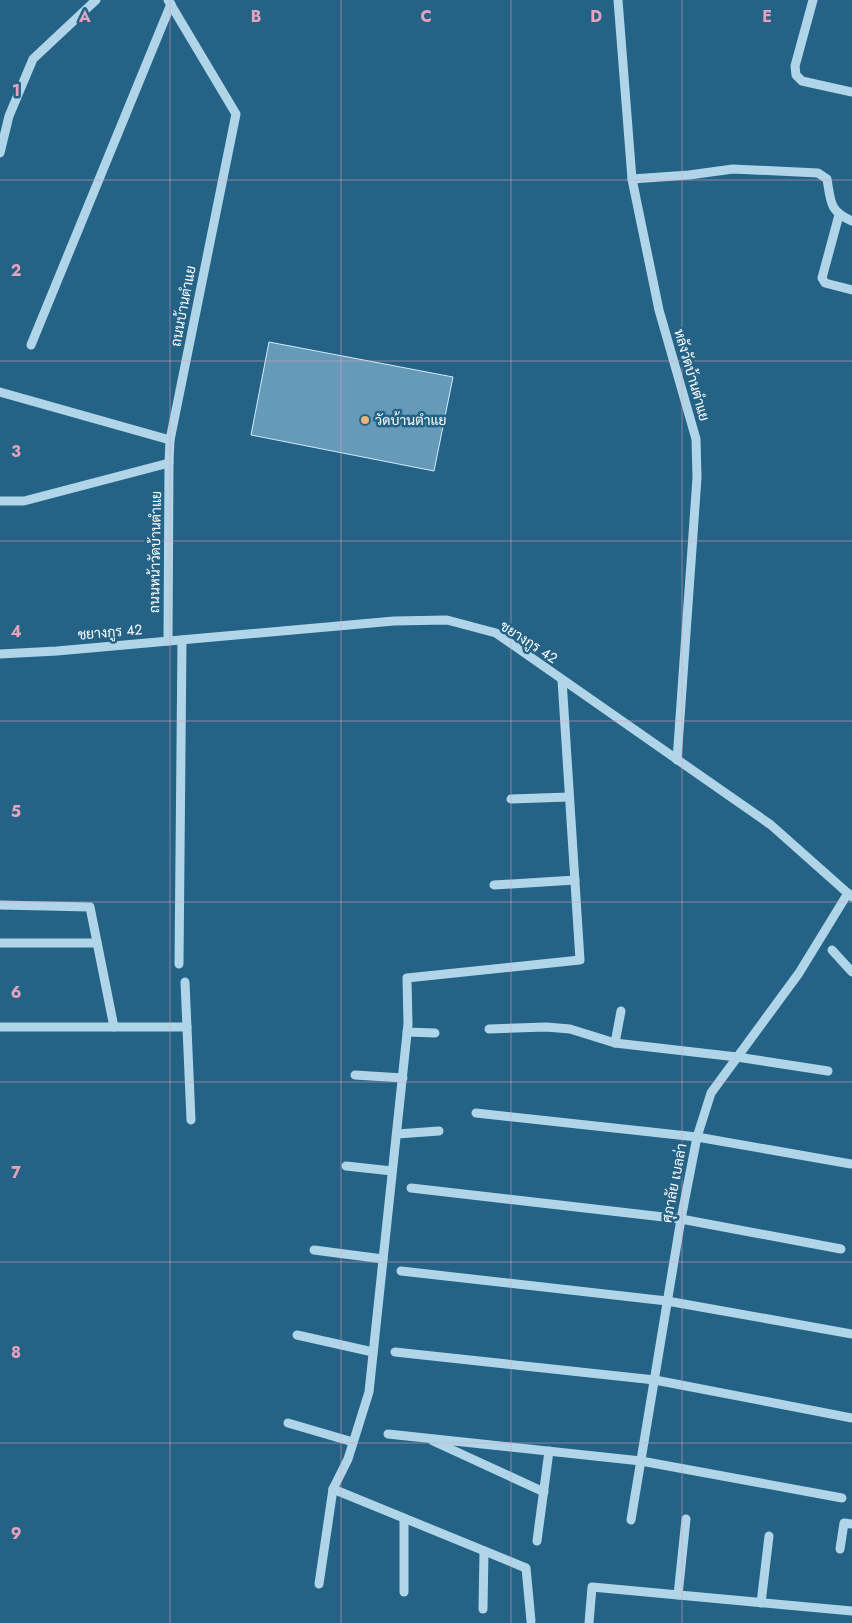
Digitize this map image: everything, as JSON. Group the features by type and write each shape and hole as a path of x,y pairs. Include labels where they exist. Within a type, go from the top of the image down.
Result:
{"street":[{"path":"0,153 8,116 34,59 96,0"},
{"name":"หลังวัดบ้านตำแย","path":"618,0 632,179 659,310 696,439 697,478 677,760"},
{"path":"813,0 795,66 796,75 802,81 852,92"},
{"path":"31,345 170,2"},
{"name":"ถนนบ้านตำแย","path":"169,462 170,440 236,114 170,2"},
{"path":"632,179 689,175 733,168 818,173 827,179 832,204 839,215 852,221"},
{"path":"839,215 822,278 826,283 852,290"},
{"path":"0,392 170,440"},
{"path":"0,500 24,500 169,462"},
{"name":"ถนนหน้าวัดบ้านตำแย","path":"168,641 169,462"},
{"name":"ชยางกูร 42","path":"0,654 394,621 447,620 496,633 771,825 850,895"},
{"path":"179,964 182,640"},
{"path":"319,1584 333,1489 348,1458 369,1392 403,1078 407,1032 407,978 580,960 562,680"},
{"path":"512,799 569,797"},
{"path":"494,885 575,880"},
{"name":"ศุภาลัย เบลล่า","path":"631,1520 681,1219 697,1138 712,1092 799,973 850,895"},
{"path":"0,905 90,907 114,1027"},
{"path":"0,943 97,943"},
{"path":"832,950 852,972"},
{"path":"185,982 191,1120"},
{"path":"615,1043 621,1011"},
{"path":"0,1028 187,1027"},
{"path":"489,1029 546,1027 570,1029 615,1043 737,1057 828,1071"},
{"path":"407,1032 435,1033"},
{"path":"355,1075 403,1078"},
{"path":"476,1113 697,1138 851,1164"},
{"path":"397,1134 439,1131"},
{"path":"346,1166 392,1171"},
{"path":"411,1188 681,1219 841,1249"},
{"path":"314,1250 383,1259"},
{"path":"401,1271 667,1301 852,1334"},
{"path":"297,1335 373,1352"},
{"path":"395,1352 654,1380 852,1418"},
{"path":"288,1423 353,1442"},
{"path":"388,1434 641,1461 842,1498"},
{"path":"426,1438 544,1492"},
{"path":"537,1541 549,1451"},
{"path":"333,1489 526,1568 531,1621"},
{"path":"404,1519 404,1592"},
{"path":"678,1595 686,1519"},
{"path":"840,1549 844,1523 852,1524"},
{"path":"761,1603 769,1536"},
{"path":"483,1609 484,1551"},
{"path":"589,1623 592,1587 852,1611"}],"building":[{"path":"269,342 453,377 434,471 251,435"}],"place":[{"name":"วัดบ้านตำแย","path":"365,420"}]}
